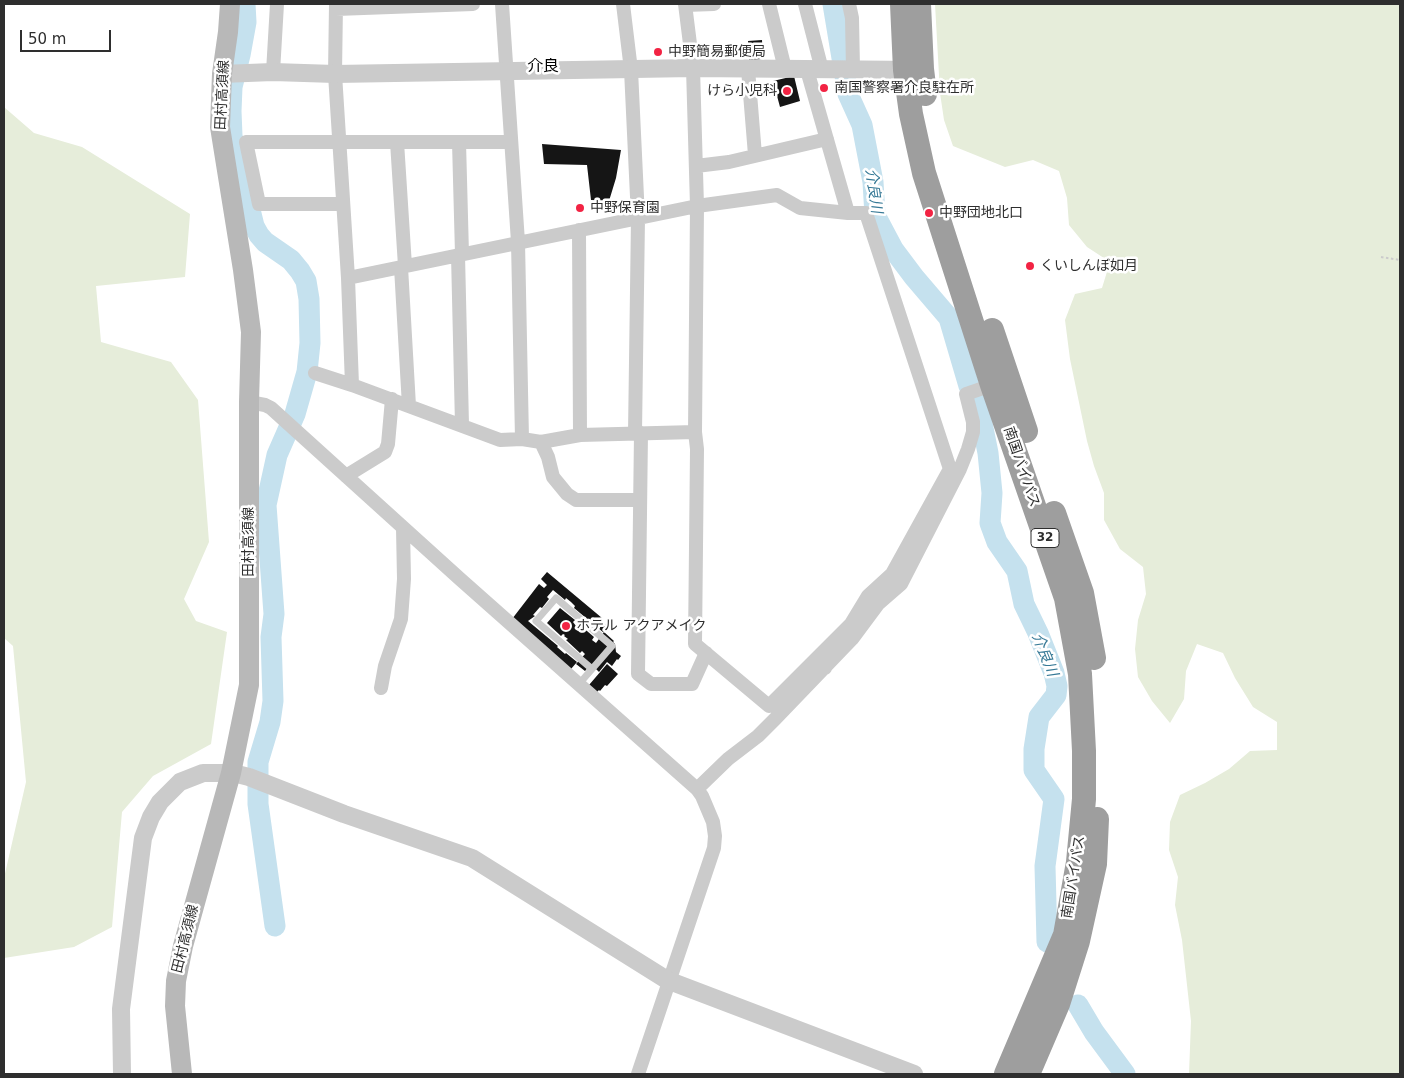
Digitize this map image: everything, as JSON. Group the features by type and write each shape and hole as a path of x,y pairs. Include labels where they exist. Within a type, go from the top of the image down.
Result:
{"highway":[{"name":"南国バイパス","path":"902,4 913,70 928,111 939,172 1046,493 1082,593 1096,672 1100,752 1095,864 1078,941 1058,1004 1028,1074"},
{"name":"南国バイパス","path":"919,4 913,70 912,114 924,173 992,384 1066,598 1080,674 1084,751 1084,799 1078,862 1065,935 1006,1074"}],"main road":[{"name":"田村高須線","path":"182,1074 175,1006 176,981 183,946 240,775 249,685 249,402 251,332 220,127 230,74 228,32 230,4"}],"street":[{"path":"273,72 277,4"},
{"path":"352,384 348,278 335,74 336,6 473,4"},
{"path":"502,4 518,242 522,439"},
{"path":"623,4 631,70 638,218 638,433 640,500 638,674 651,684 692,684 706,653"},
{"path":"714,4 685,4 693,68 697,206 695,644 769,706 852,638 878,604 901,584 960,469 973,432 973,422 966,394 992,384"},
{"path":"769,4 784,69"},
{"path":"805,4 833,69"},
{"path":"848,213 827,139 833,69 852,18 849,4"},
{"path":"230,74 693,68 913,70"},
{"path":"748,69 755,155"},
{"path":"696,166 729,162 827,139"},
{"path":"343,204 259,204 246,142 511,142"},
{"path":"397,142 409,406"},
{"path":"459,142 462,425"},
{"path":"348,278 697,206 777,195 800,208 848,213 866,212 950,469 892,574 868,596 851,624 820,664 758,736 728,759 697,789"},
{"path":"579,230 580,435"},
{"path":"315,374 352,384 500,440 522,439 541,442 580,435 695,432"},
{"path":"346,476 385,452 388,444 392,399"},
{"path":"249,402 268,406 290,425 697,789 708,808 716,836 714,848 638,1074"},
{"path":"541,442 548,457 553,478 567,494 576,500 640,500"},
{"path":"382,688 385,666 400,619 404,579 404,528"},
{"path":"122,1074 121,1009 143,838 151,817 160,802 180,782 202,772 240,775 344,814 472,858 670,981 914,1074"}],"lane":[{"path":"579,684 612,646 556,598 536,621 592,669"}],"path":[{"path":"1381,257 1400,260"}],"green space":[{"path":"935,4 1400,4 1400,1074 1189,1074 1191,1021 1182,940 1175,905 1178,877 1169,850 1170,822 1180,795 1229,769 1250,751 1277,750 1277,722 1253,707 1235,678 1223,653 1197,644 1186,671 1184,699 1170,723 1152,701 1138,677 1135,649 1138,620 1146,594 1143,567 1120,549 1104,520 1104,493 1087,441 1070,359 1065,320 1075,294 1102,288 1110,262 1087,247 1069,225 1067,198 1059,171 1033,160 1005,167 953,146 944,120 940,93"},
{"path":"4,107 34,133 82,147 190,214 185,277 96,286 101,342 171,362 198,400 209,542 184,599 196,621 227,632 211,744 153,776 122,812 112,927 74,947 4,958 4,878 26,782 13,646 4,638"}],"building":[{"path":"762,40 763,59 749,60 748,41"},
{"name":"けら小児科","path":"794,76 800,101 780,107 773,81"},
{"name":"中野保育園","path":"542,144 621,150 616,178 609,201 591,200 587,165 544,164"},
{"path":"547,572 602,618 600,620 609,627 604,633 574,608 575,606 571,602 566,598 565,600 553,590 542,608 540,607 533,615 535,616 528,621 565,654 577,662 571,669 512,619 539,584 544,588 547,585 541,579"},
{"path":"560,608 575,620 573,622 576,626 580,625 594,637 592,640 596,643 604,632 614,641 616,652 621,656 612,666 607,662 599,672 591,664 585,671 576,664 585,654 582,651 580,653 566,640 568,639 565,635 561,636 547,623"},
{"path":"607,664 618,674 607,686 605,685 597,692 589,685"}],"waterway":[{"path":"245,4 246,22 232,87 232,136 254,226 265,242 291,260 300,271 306,281 309,299 310,343 307,372 295,414 277,455 266,505 274,614 271,637 273,701 270,722 258,762 258,804 275,926"},
{"name":"介良川","path":"833,4 848,94 862,125 873,182 875,215 893,249 949,318 969,386"},
{"name":"介良川","path":"974,396 980,413 988,453 992,493 990,523 997,542 1017,571 1024,604 1038,633 1054,673 1057,686 1056,695 1039,717 1034,749 1034,770 1054,799 1045,866 1047,942"},
{"name":"介良川","path":"1078,1005 1094,1032 1125,1074"}],"place":[{"name":"中野簡易郵便局","path":"658,52"},
{"name":"南国警察署介良駐在所","path":"824,88"},
{"name":"けら小児科","path":"787,91"},
{"name":"中野保育園","path":"580,208"},
{"name":"中野団地北口","path":"929,213"},
{"name":"くいしんぼ如月","path":"1030,266"},
{"name":"ホテル アクアメイク","path":"566,626"}],"district":[{"name":"介良","path":"543,67"}]}
